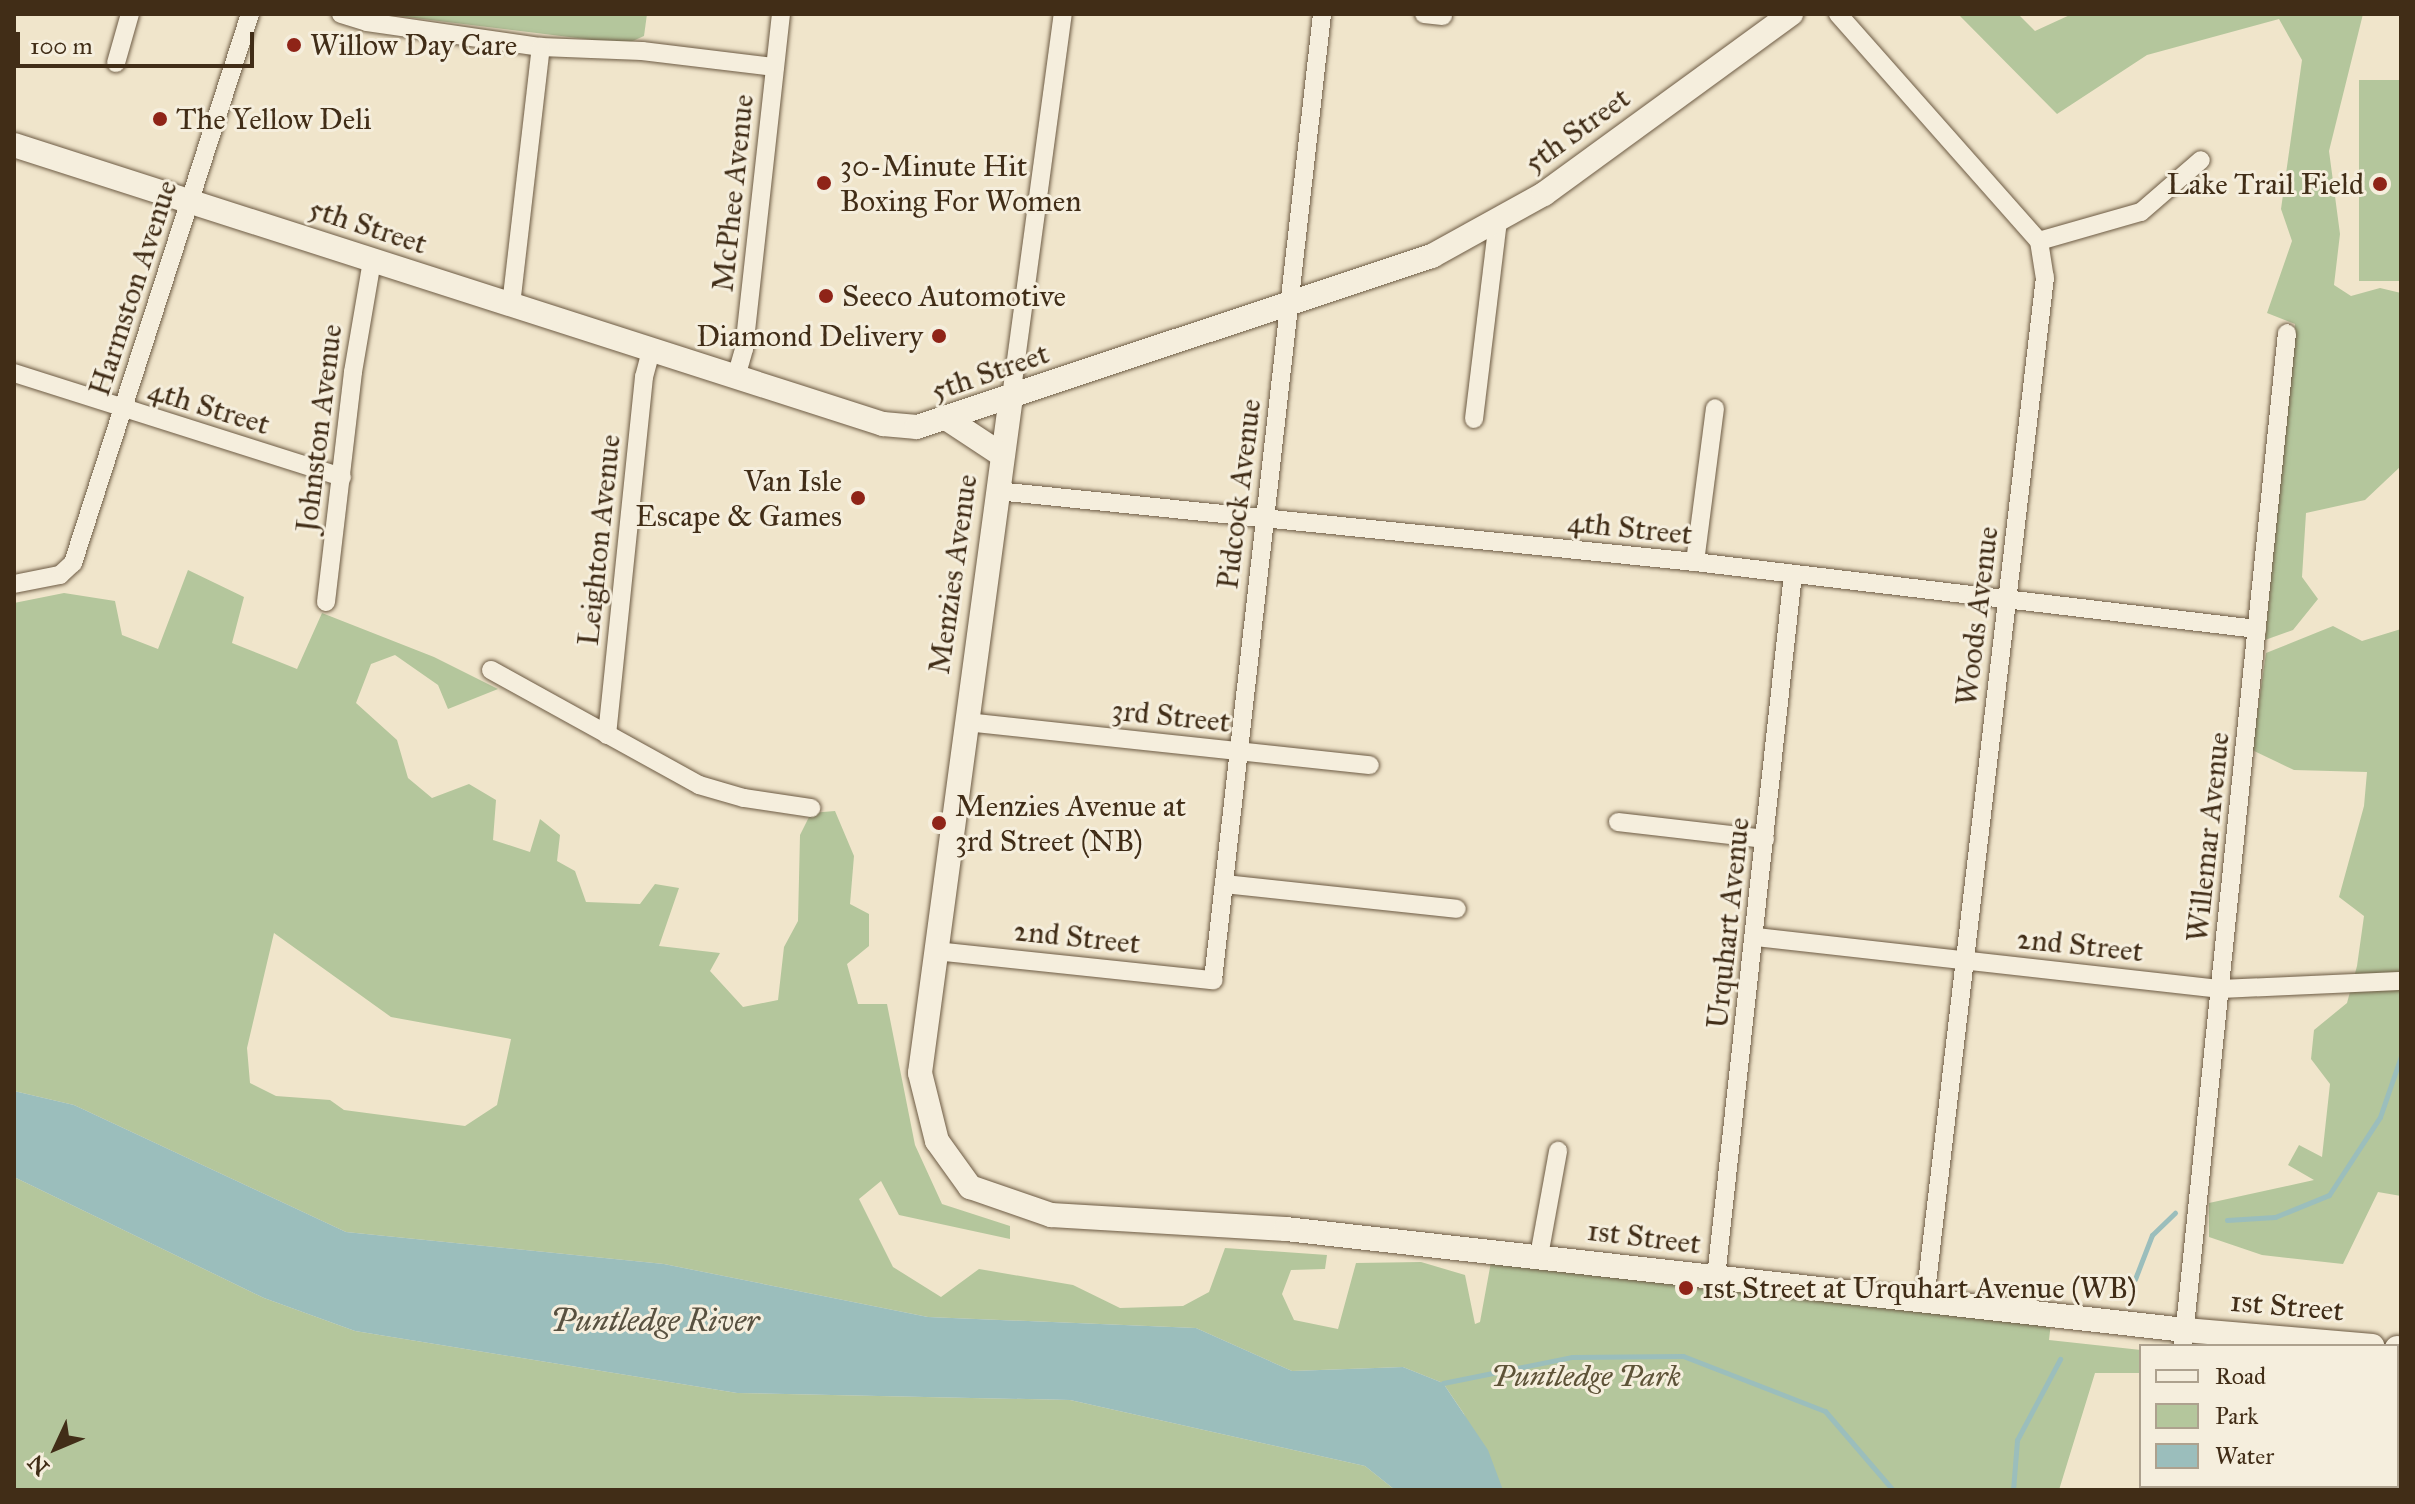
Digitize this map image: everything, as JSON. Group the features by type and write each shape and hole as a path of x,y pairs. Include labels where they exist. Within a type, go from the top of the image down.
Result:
{"street":[{"path":"116,63 130,14"},
{"name":"Harmston Avenue","path":"14,584 60,575 73,563 250,14"},
{"path":"341,14 367,22 541,47 642,51 775,67"},
{"name":"McPhee Avenue","path":"736,377 744,349 781,14"},
{"name":"Menzies Avenue","path":"937,1141 920,1073 1063,14"},
{"name":"Pidcock Avenue","path":"1213,980 1322,14"},
{"name":"5th Street","path":"14,145 883,424 917,427 949,420 1432,256 1544,194 1764,24 1791,14"},
{"path":"1838,14 2039,241 2141,212 2201,160"},
{"path":"511,305 541,47"},
{"path":"1474,419 1498,221"},
{"name":"Woods Avenue","path":"1925,1300 1962,960 2045,277 2039,241"},
{"name":"Johnston Avenue","path":"326,602 372,261"},
{"name":"Willemar Avenue","path":"2184,1338 2287,333"},
{"name":"Leighton Avenue","path":"607,735 651,351"},
{"name":"4th Street","path":"14,373 342,477"},
{"path":"1695,562 1715,408"},
{"path":"949,420 1002,455"},
{"name":"4th Street","path":"997,491 1695,562 2257,629"},
{"name":"Urquhart Avenue","path":"1716,1277 1756,937 1793,574"},
{"path":"491,670 699,785 744,798 811,808"},
{"name":"3rd Street","path":"966,722 1370,765"},
{"path":"1618,822 1765,839"},
{"path":"1224,884 1457,909"},
{"name":"2nd Street","path":"1756,937 2221,989 2399,981"},
{"name":"2nd Street","path":"935,951 1213,980"},
{"name":"1st Street","path":"937,1141 970,1187 1051,1215 1216,1222 1925,1300 2184,1338 2325,1344"},
{"path":"1539,1256 1558,1151"}],"green space":[{"path":"382,14 647,14 644,36 626,44"},
{"path":"1958,14 2018,14 2035,31 2072,14 2363,14 2329,151 2340,234 2334,285 2351,296 2380,288 2401,293 2401,466 2365,500 2306,513 2302,577 2318,599 2293,630 2265,640 2295,324 2267,313 2292,241 2281,209 2302,60 2279,19 2147,55 2057,114"},
{"name":"Lake Trail Field","path":"2359,80 2401,80 2401,281 2359,281"},
{"name":"Puntledge Park","path":"188,570 244,597 232,643 297,669 322,613 434,657 498,689 448,709 438,685 395,655 371,664 356,703 397,740 408,778 432,798 469,784 496,800 493,840 530,852 540,819 560,835 557,861 575,871 586,902 640,904 655,884 679,888 659,946 720,953 710,971 743,1007 778,1000 784,947 798,921 800,835 811,813 835,811 854,856 850,904 869,914 869,946 847,964 858,1004 887,1004 915,1145 942,1204 1010,1226 1010,1239 899,1215 881,1181 859,1199 893,1267 941,1297 979,1269 1073,1285 1120,1308 1183,1306 1209,1292 1225,1248 1327,1255 1325,1269 1291,1270 1282,1294 1294,1320 1338,1329 1356,1263 1421,1262 1465,1275 1475,1324 1480,1322 1493,1251 2052,1314 2049,1340 2139,1350 2139,1373 2095,1373 2059,1490 1484,1490 1464,1414 1443,1383 1403,1367 1292,1371 1196,1328 928,1317 664,1264 346,1232 74,1105 14,1091 14,603 64,593 115,601 122,635 158,649","holes":["274,933 391,1017 511,1039 497,1105 465,1126 344,1110 330,1100 276,1096 250,1083 247,1048"]},
{"path":"2333,626 2362,641 2401,629 2401,1196 2378,1192 2343,1264 2262,1255 2209,1237 2209,1203 2314,1180 2288,1165 2299,1145 2322,1157 2330,1084 2311,1059 2314,1030 2347,1003 2357,966 2364,916 2339,897 2364,806 2367,772 2294,770 2252,750 2266,653"},
{"path":"14,1177 264,1298 355,1331 737,1393 1070,1400 1365,1466 1395,1490 14,1490"}],"water":[{"name":"Puntledge River","path":"14,1091 74,1105 346,1232 664,1264 928,1317 1196,1328 1292,1371 1403,1367 1443,1383 1488,1450 1503,1490 1395,1490 1365,1466 1070,1400 737,1393 355,1331 264,1298 14,1177"}],"waterway":[{"path":"2227,1220 2275,1217 2329,1195 2380,1117 2401,1056"},
{"path":"2135,1279 2152,1235 2175,1213"},
{"path":"1443,1383 1572,1357 1683,1356 1825,1411 1893,1490"},
{"path":"2013,1490 2017,1440 2060,1359"}],"place":[{"name":"Willow Day Care","path":"294,45"},
{"name":"The Yellow Deli","path":"160,119"},
{"name":"30-Minute Hit Boxing For Women","path":"824,183"},
{"name":"Lake Trail Field","path":"2380,184"},
{"name":"Seeco Automotive","path":"826,296"},
{"name":"Diamond Delivery","path":"939,336"},
{"name":"Van Isle Escape & Games","path":"858,498"},
{"name":"Menzies Avenue at 3rd Street (NB)","path":"939,823"},
{"name":"1st Street at Urquhart Avenue (WB)","path":"1686,1288"}]}
